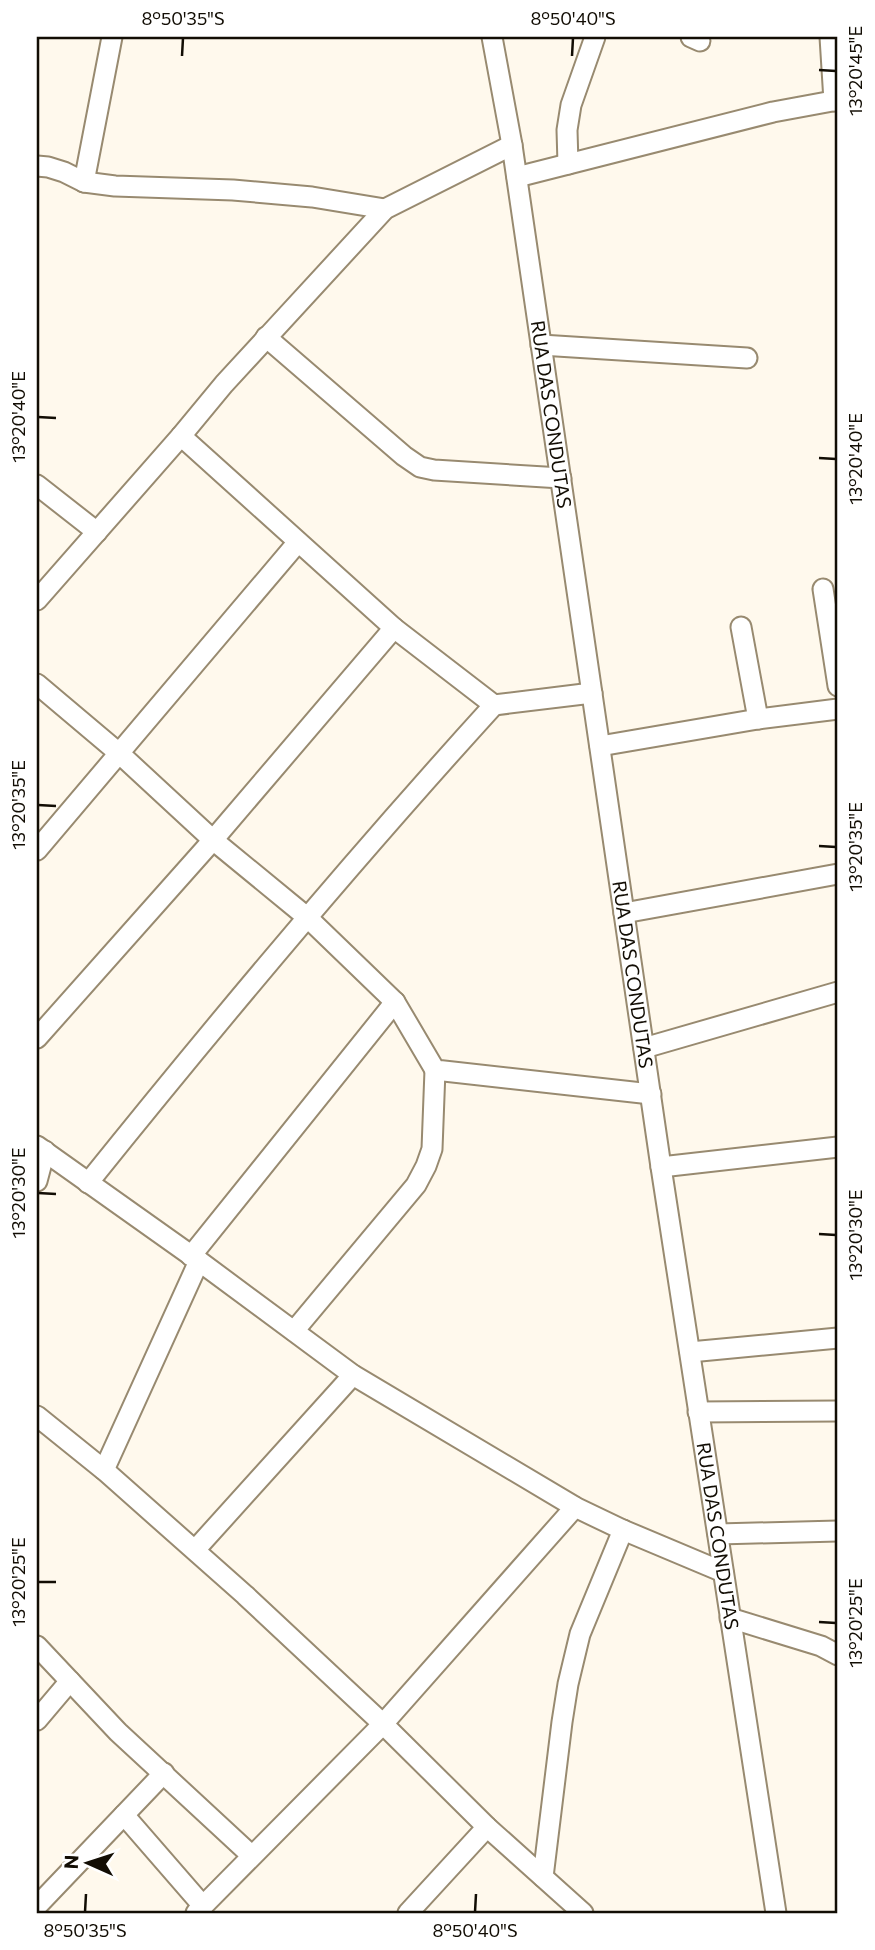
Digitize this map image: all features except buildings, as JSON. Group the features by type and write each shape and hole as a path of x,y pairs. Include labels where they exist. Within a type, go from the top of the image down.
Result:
{"street":[{"path":"84,182 112,37"},
{"name":"RUA DAS CONDUTAS","path":"492,37 517,177 661,1167 776,1913"},
{"path":"568,164 567,130 571,105 595,37"},
{"path":"517,177 772,112 836,100 830,37"},
{"path":"37,600 266,337 385,209 512,145"},
{"path":"37,166 64,172 84,182 115,186 233,190 312,197 385,209"},
{"path":"266,337 420,467 561,478"},
{"path":"541,345 747,358"},
{"path":"181,436 394,628 495,705"},
{"path":"37,485 97,532"},
{"path":"37,850 299,542"},
{"path":"822,589 838,686"},
{"path":"741,627 758,719"},
{"path":"37,1038 214,840 394,628"},
{"path":"37,684 120,754 214,840 308,918 395,1002 435,1070 432,1149 416,1185 294,1331"},
{"path":"88,1183 183,1065 308,918 423,783 495,705 592,693"},
{"path":"600,746 758,719 838,709"},
{"path":"624,913 838,874"},
{"path":"644,1048 838,992"},
{"path":"104,1470 195,1259 395,1002"},
{"path":"435,1070 651,1094"},
{"path":"661,1167 838,1147"},
{"path":"37,1181 41,1149 353,1375 575,1507 723,1572"},
{"path":"690,1352 838,1338"},
{"path":"195,1550 353,1375"},
{"path":"698,1412 838,1411"},
{"path":"37,1416 104,1470 195,1550 383,1724 486,1827 583,1913"},
{"path":"124,1815 199,1910 383,1724 575,1507"},
{"path":"543,1877 562,1722 571,1672 580,1634 623,1530"},
{"path":"718,1534 838,1531"},
{"path":"730,1618 821,1646 838,1655"},
{"path":"37,1646 118,1732 251,1855"},
{"path":"37,1720 70,1681"},
{"path":"37,1906 164,1773"},
{"path":"408,1913 486,1827"}]}
